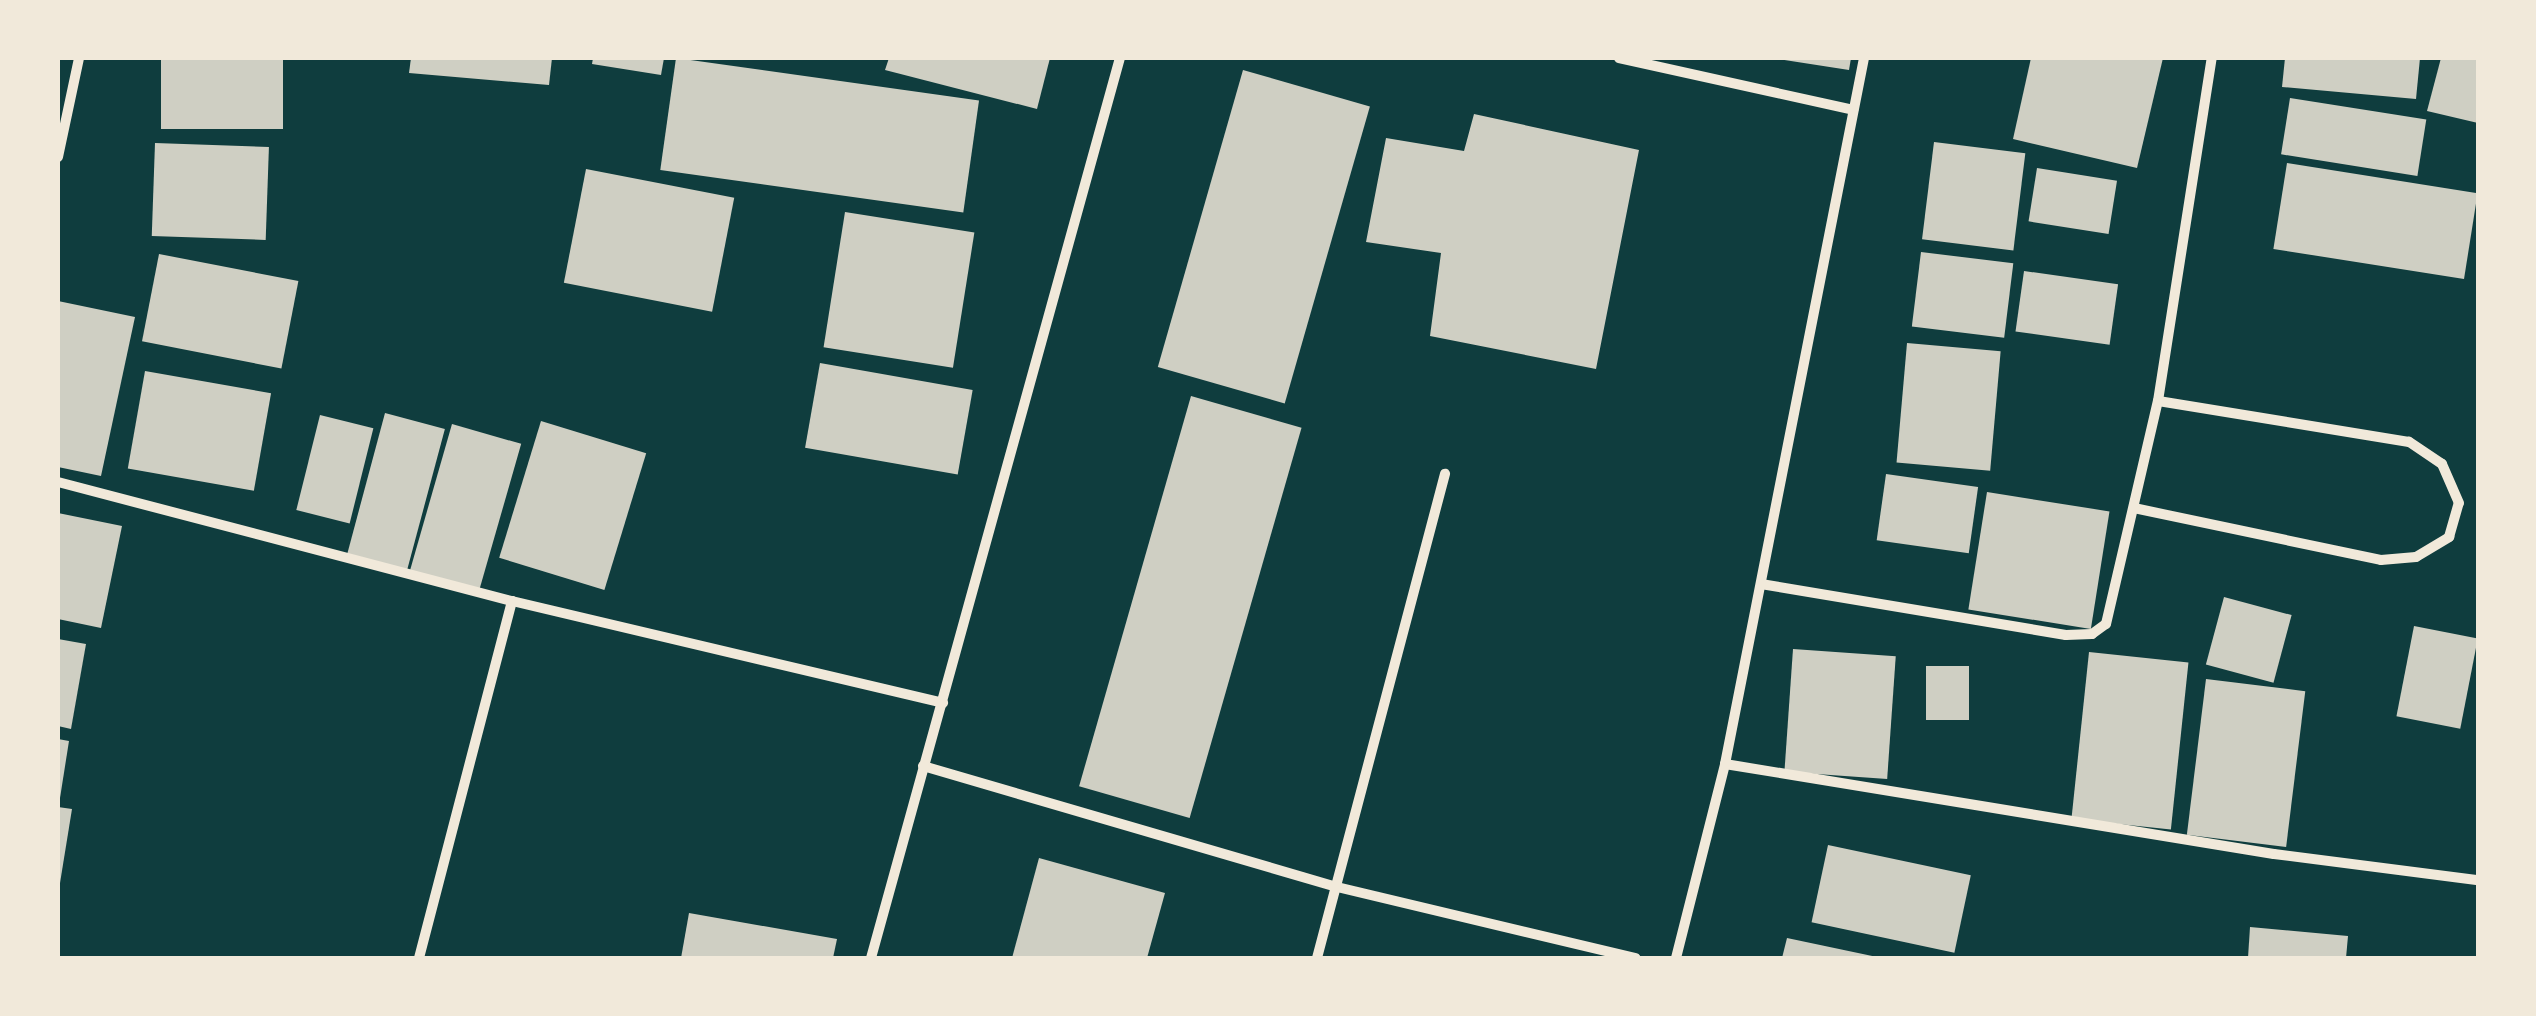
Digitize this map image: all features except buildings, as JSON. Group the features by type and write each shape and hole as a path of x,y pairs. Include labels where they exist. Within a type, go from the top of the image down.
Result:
{"street":[{"path":"58,157 79,58"},
{"path":"871,958 1120,58"},
{"path":"1619,58 1853,110"},
{"path":"1676,958 1725,764 1864,58"},
{"path":"1760,584 2092,634 2106,624 2158,401 2212,58"},
{"path":"2134,508 2381,560 2416,556 2450,537 2459,503 2442,464 2409,442 2158,401"},
{"path":"1317,958 1445,474"},
{"path":"58,482 512,602 943,703"},
{"path":"419,958 512,602"},
{"path":"1725,764 2274,854 2478,879"},
{"path":"923,766 1338,887 1636,958"}]}
